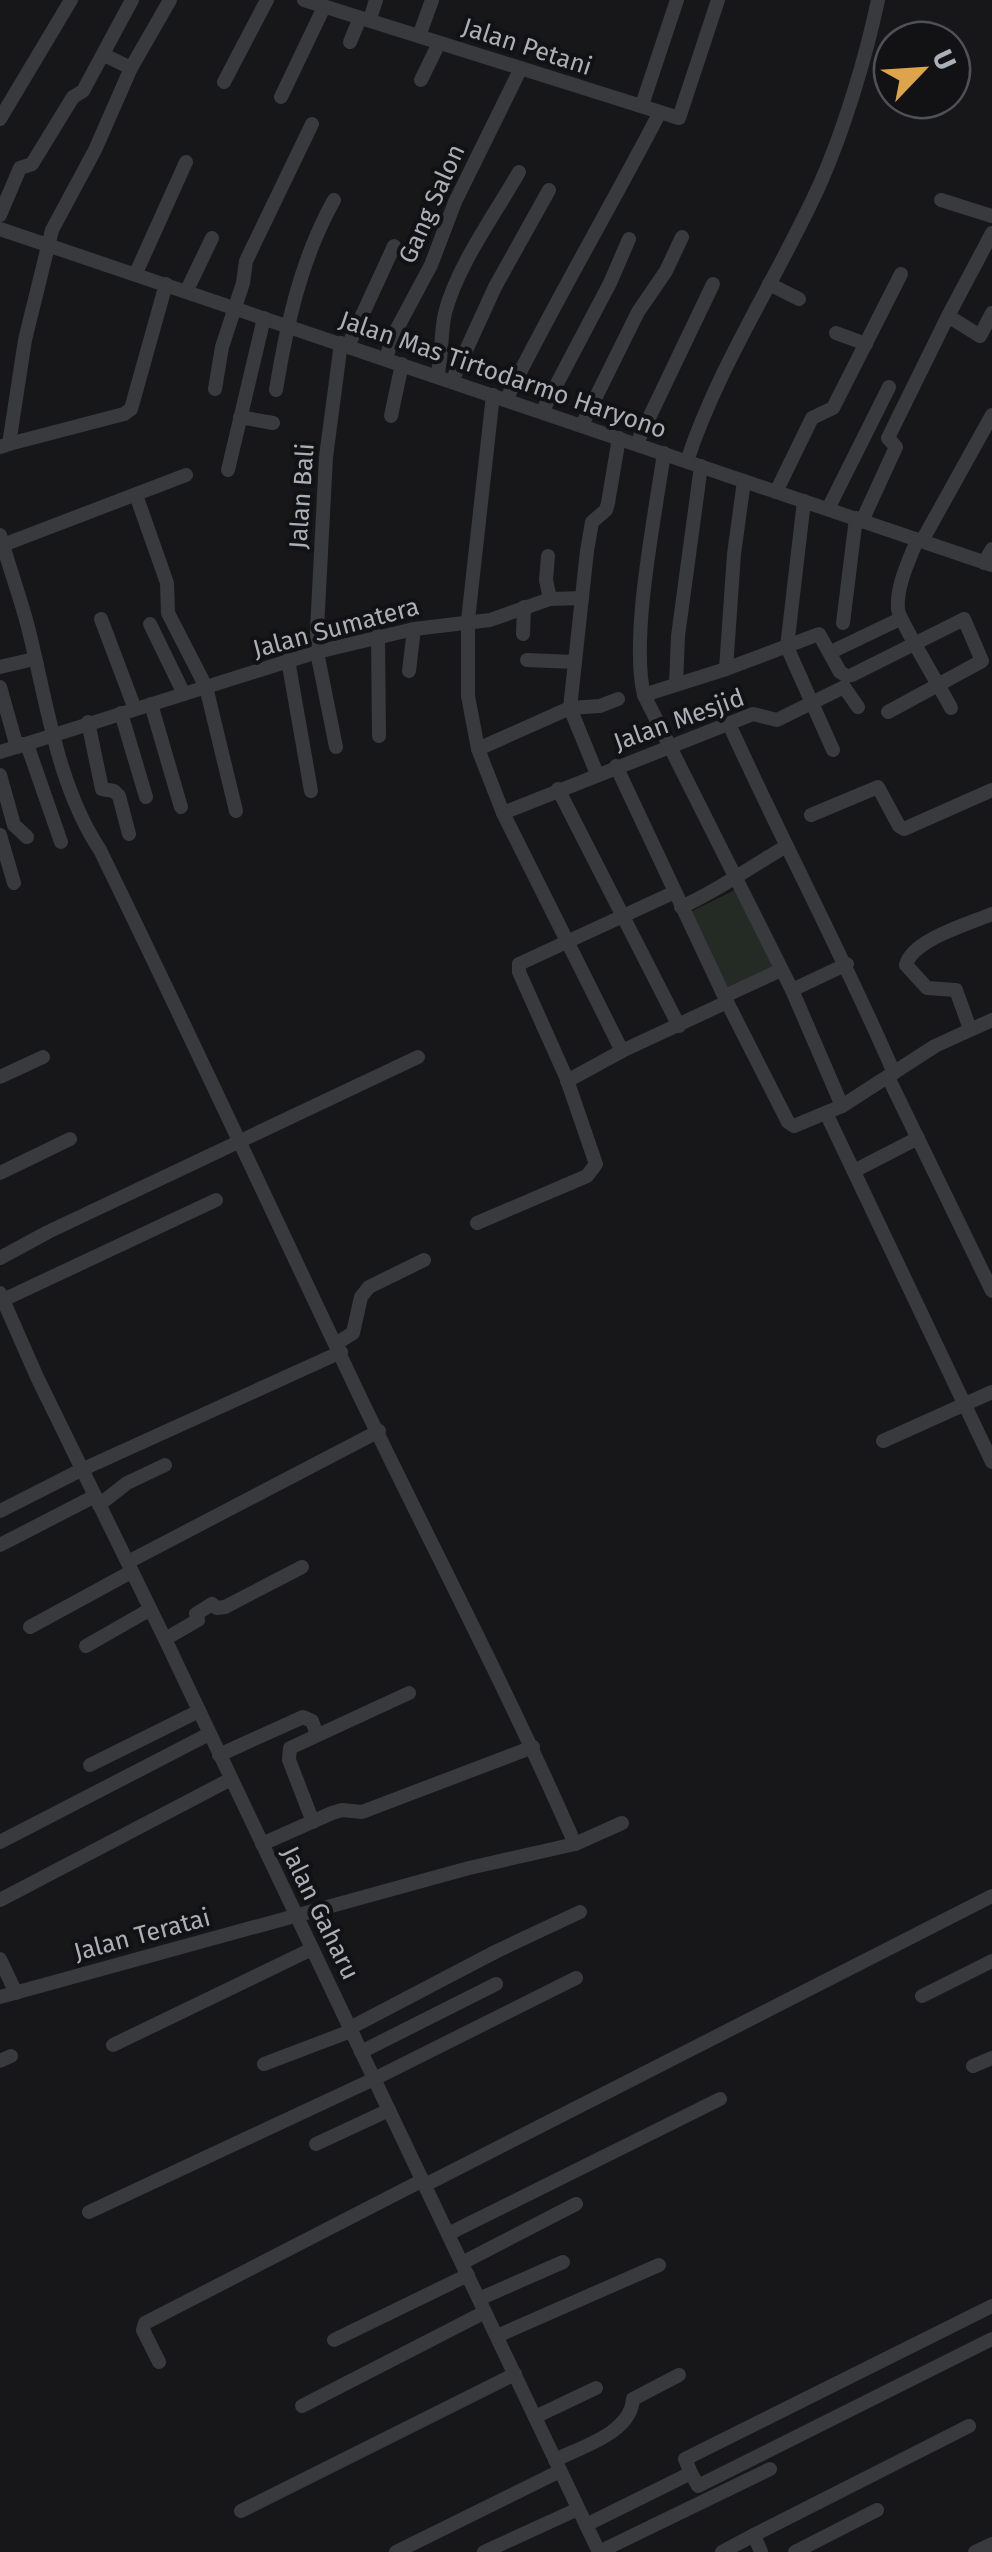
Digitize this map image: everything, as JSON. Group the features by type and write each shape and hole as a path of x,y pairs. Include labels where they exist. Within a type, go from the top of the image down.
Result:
{"street":[{"path":"0,119 71,0"},
{"path":"0,215 20,168 32,164 72,97 84,91 132,0"},
{"path":"166,284 131,409 4,446 52,230 95,150 131,68 170,0"},
{"path":"224,82 267,0"},
{"name":"Jalan Petani","path":"304,0 679,118 718,0"},
{"path":"350,42 376,0"},
{"path":"418,36 432,0"},
{"path":"642,105 676,0"},
{"path":"676,684 694,464 748,321 828,165 878,0"},
{"path":"280,97 324,8"},
{"path":"420,80 439,43"},
{"path":"104,56 131,68"},
{"name":"Gang Salon","path":"386,359 392,338 431,265 455,202 520,68"},
{"path":"622,1051 503,813 478,749 468,696 468,620 500,397 584,256 660,114"},
{"path":"215,389 222,346 243,284 246,261 312,124"},
{"path":"136,273 186,162"},
{"path":"437,376 445,313 452,295 519,172"},
{"path":"452,381 495,287 549,190"},
{"path":"276,390 286,325 306,258 334,200"},
{"path":"941,200 992,216"},
{"name":"Jalan Mas Tirtodarmo Haryono","path":"0,229 988,564"},
{"path":"843,623 859,520 896,447 888,438 992,233"},
{"path":"186,290 212,238"},
{"path":"582,425 638,312 666,271 682,238"},
{"path":"542,412 610,284 629,239"},
{"name":"Jalan Bali","path":"336,747 316,652 326,457 345,345 394,246"},
{"path":"776,492 812,418 833,408 901,274"},
{"path":"637,443 712,284"},
{"path":"769,284 799,299"},
{"path":"948,316 980,336 992,313"},
{"path":"228,470 264,318"},
{"path":"836,332 866,344"},
{"path":"391,416 402,364"},
{"path":"828,510 889,388"},
{"path":"951,708 900,619 899,591 919,541 992,415"},
{"path":"240,416 273,423"},
{"path":"597,774 570,708 592,522 606,510 619,438"},
{"path":"664,454 644,607 639,675 644,695 792,990 842,1106"},
{"path":"186,474 2,540 53,733 84,826 100,850 533,1747 576,1844"},
{"path":"726,670 734,554 744,481"},
{"path":"136,495 167,583 168,613 206,687 236,812"},
{"path":"804,501 787,647 833,750"},
{"path":"988,564 992,549"},
{"path":"548,556 550,599"},
{"name":"Jalan Sumatera","path":"0,752 316,652 414,629 490,620 550,599 582,598"},
{"path":"522,634 524,608"},
{"path":"102,619 128,711 146,797"},
{"path":"831,652 900,619"},
{"path":"644,695 726,670 819,634 840,672 847,676 962,619 965,621 982,661 888,712"},
{"path":"150,624 184,694"},
{"path":"409,672 414,629"},
{"path":"378,636 379,736"},
{"path":"0,668 34,659"},
{"path":"288,660 312,791"},
{"path":"527,660 575,662"},
{"path":"0,687 61,842"},
{"name":"Jalan Mesjid","path":"503,813 758,713 776,720 844,688 858,707"},
{"path":"478,749 570,708 600,706 618,699"},
{"path":"151,704 181,807"},
{"path":"88,722 102,789 118,796 130,834"},
{"path":"729,724 785,848 846,964 918,1138 992,1291"},
{"path":"616,766 788,1122 794,1126 842,1106 935,1046 992,1020"},
{"path":"0,775 14,825 27,837"},
{"path":"811,814 878,787 899,826 904,828 992,790"},
{"path":"558,789 679,1026"},
{"path":"0,835 14,883"},
{"path":"681,907 785,848"},
{"path":"476,1223 567,1186 593,1171 596,1164 519,964 675,892"},
{"path":"970,1030 956,990 927,988 906,966 909,955 923,944 992,914"},
{"path":"792,990 846,964"},
{"path":"567,1082 780,970"},
{"path":"0,1076 44,1056"},
{"path":"0,1258 418,1057"},
{"path":"826,1113 992,1462"},
{"path":"854,1171 918,1138"},
{"path":"0,1174 70,1140"},
{"path":"2,1297 216,1200"},
{"path":"0,1511 339,1348 353,1333 359,1302 369,1287 424,1260"},
{"name":"Jalan Gaharu","path":"2,1297 6,1326 165,1639 597,2552"},
{"path":"883,1442 992,1392"},
{"path":"30,1627 84,1600 129,1567 379,1431"},
{"path":"0,1545 165,1466"},
{"path":"165,1639 198,1620 196,1614 204,1608 212,1604 224,1607 302,1567"},
{"path":"86,1646 149,1610"},
{"path":"313,1822 288,1754 290,1748 409,1693"},
{"path":"90,1765 199,1711"},
{"path":"220,1756 303,1717 312,1721 317,1735"},
{"path":"0,1842 210,1734"},
{"path":"262,1844 342,1810 362,1812 533,1747"},
{"path":"0,1900 231,1779"},
{"name":"Jalan Teratai","path":"8,1995 469,1868 576,1844 622,1823"},
{"path":"159,2362 143,2330 145,2324 992,1896"},
{"path":"264,2064 350,2029 580,1912"},
{"path":"113,2045 312,1948"},
{"path":"0,1959 8,1995"},
{"path":"922,1996 992,1961"},
{"path":"90,2212 374,2079 576,1978"},
{"path":"362,2052 496,1984"},
{"path":"974,2066 992,2058"},
{"path":"448,2234 720,2099"},
{"path":"316,2144 389,2110"},
{"path":"334,2340 576,2204"},
{"path":"302,2406 563,2262"},
{"path":"497,2336 659,2265"},
{"path":"992,2306 685,2459 698,2486 992,2339"},
{"path":"241,2511 514,2374"},
{"path":"396,2552 558,2465 622,2425 632,2410 632,2399 680,2375"},
{"path":"535,2417 596,2388"},
{"path":"722,2552 969,2426"},
{"path":"597,2552 770,2469"},
{"path":"586,2525 691,2473"},
{"path":"484,2552 578,2509"},
{"path":"795,2552 877,2510"},
{"path":"754,2535 761,2552"},
{"path":"974,2552 992,2544"}],"shaded area":[{"path":"737,889 776,968 725,993 686,914"}]}
